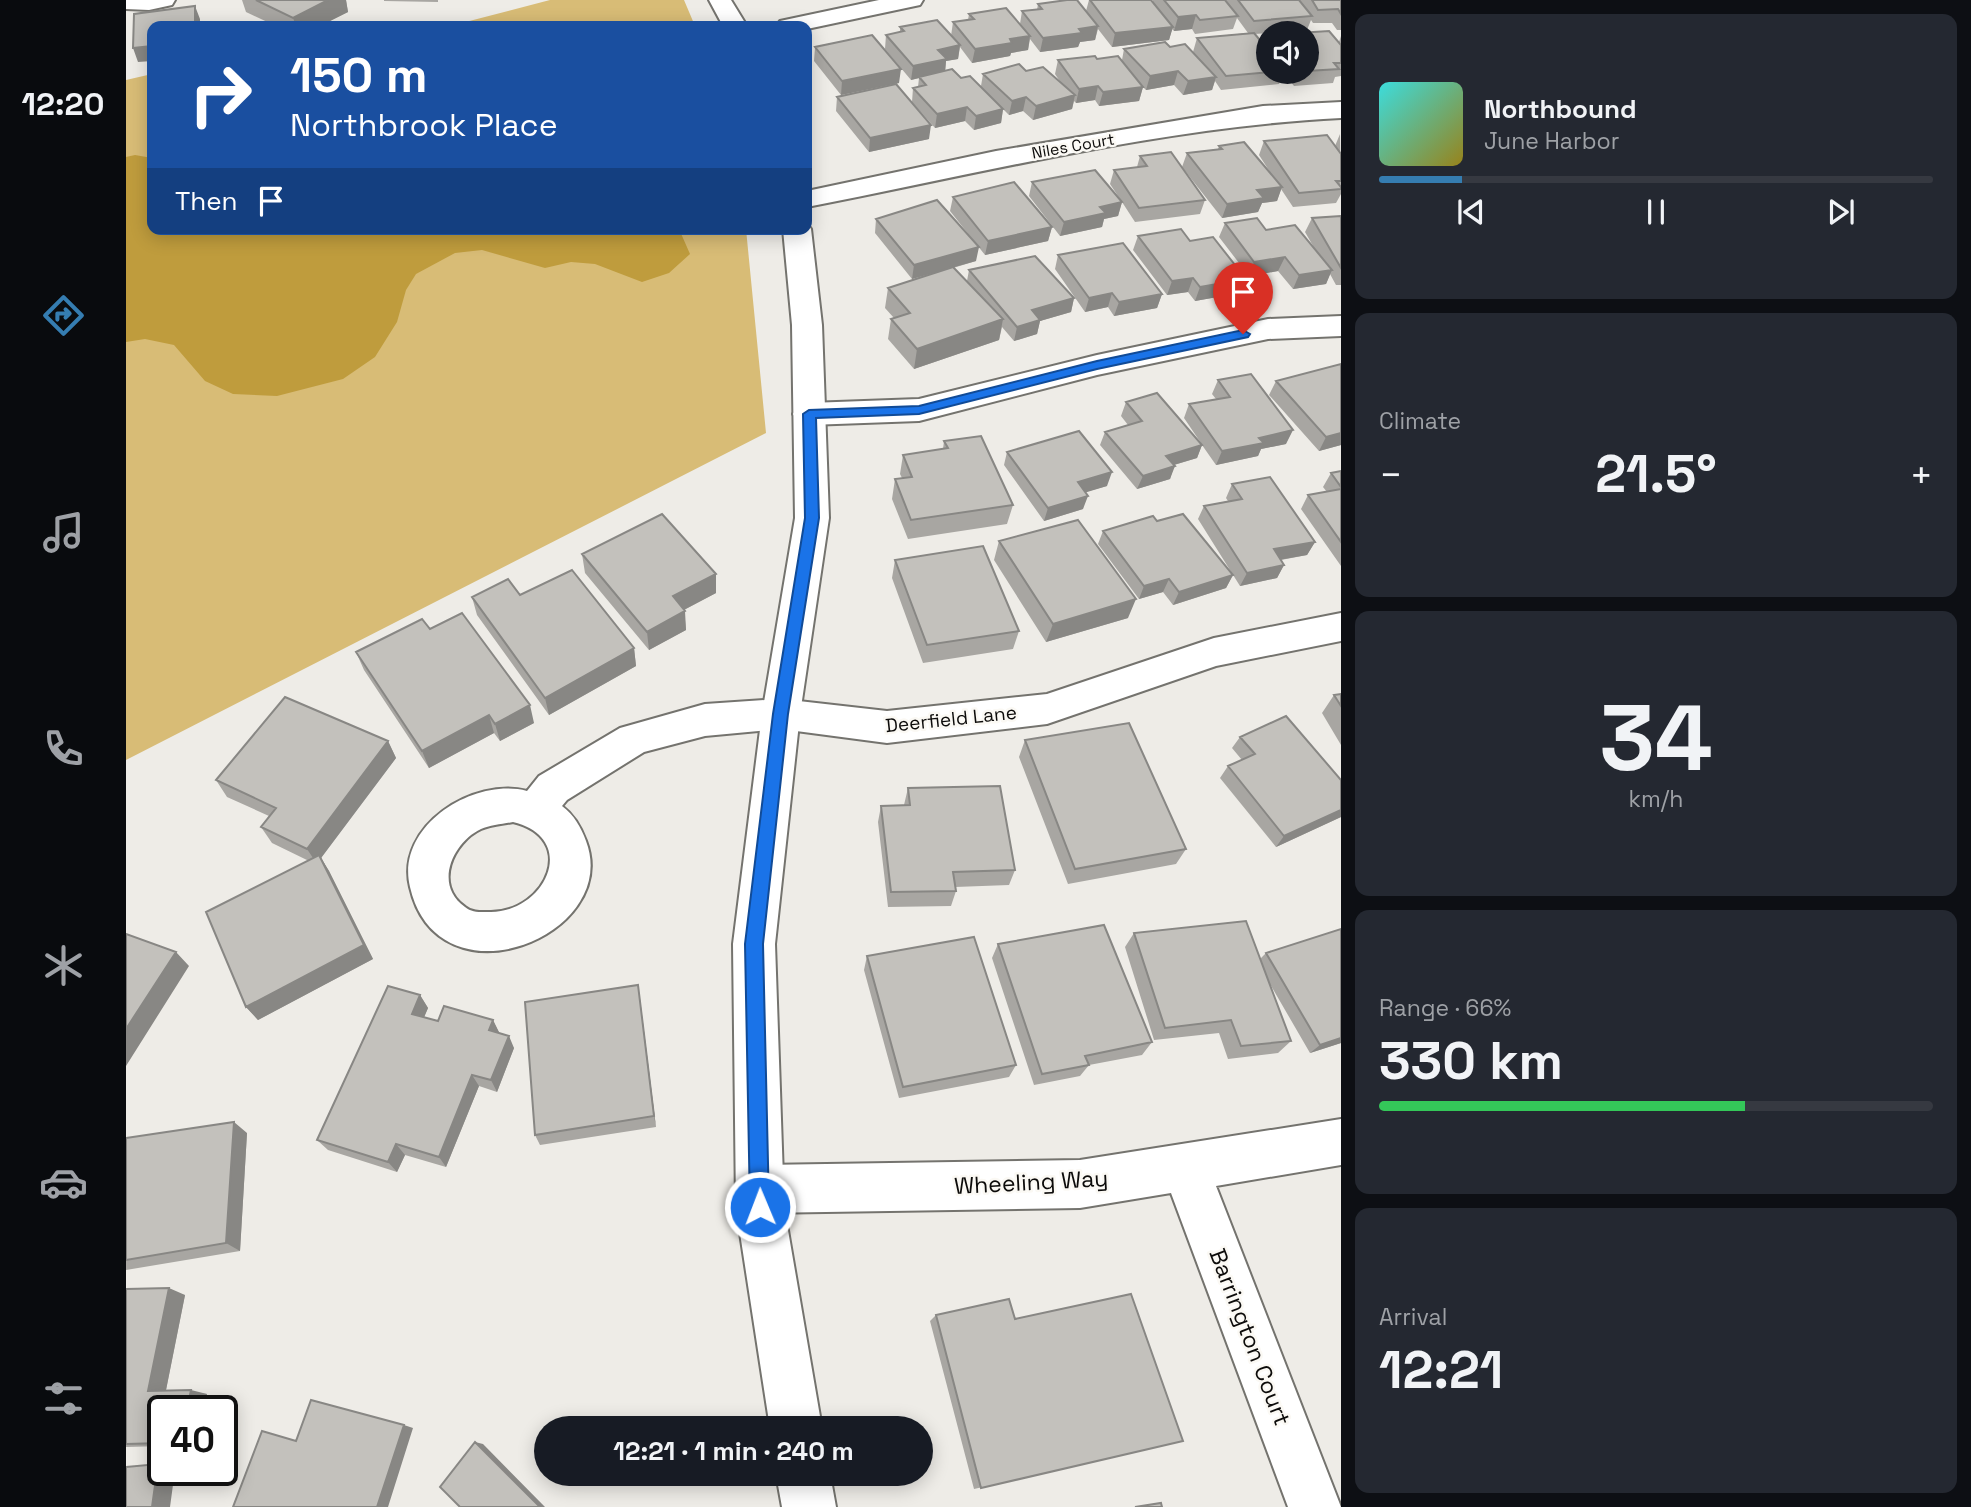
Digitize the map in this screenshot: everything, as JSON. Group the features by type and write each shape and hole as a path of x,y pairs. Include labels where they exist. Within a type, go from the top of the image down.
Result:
{"street":[{"path":"126,2 149,3 164,0"},
{"path":"720,0 732,21"},
{"path":"812,21 912,0"},
{"name":"Niles Court","path":"812,198 996,159 1264,114 1341,110"},
{"path":"794,1416 760,1207 754,944 781,714 812,518 807,325 798,235"},
{"path":"809,414 919,410 1097,365 1268,329 1341,326"},
{"name":"Deerfield Lane","path":"535,810 553,788 634,739 705,720 781,714 887,727 1047,709 1214,652 1341,627"},
{"name":"Wheeling Way","path":"760,1189 1080,1184 1341,1142"},
{"name":"Barrington Court","path":"1185,1168 1315,1507"},
{"path":"805,1486 809,1507"}],"shaded area":[{"path":"550,0 684,0 693,21 469,21"},
{"path":"147,75 147,235 747,235 766,433 126,760 126,80"},
{"path":"126,157 147,157 147,235 682,235 690,254 669,273 642,282 595,264 571,262 545,268 482,250 455,253 416,274 406,290 397,322 375,357 343,379 277,396 233,394 205,381 174,345 145,339 126,342"}],"building":[{"path":"256,0 328,0 293,18"},
{"path":"1077,0 1098,26 1079,29 1082,33 1043,38 1022,11 1042,9 1038,4"},
{"path":"1090,0 1151,0 1173,27 1115,33"},
{"path":"1164,0 1225,0 1238,16 1200,20 1196,15 1178,17"},
{"path":"1238,0 1299,0 1312,16 1254,21"},
{"path":"1312,0 1341,0 1341,14 1338,9 1318,10"},
{"path":"195,6 195,21 147,21 147,47 133,48 134,14"},
{"path":"1006,8 1030,36 1010,39 1012,43 975,49 953,22 974,19 969,14"},
{"path":"937,20 960,45 938,50 947,59 913,66 886,35 904,31 900,27"},
{"path":"1329,31 1341,45 1341,63 1334,63 1339,69 1319,70 1319,32"},
{"path":"1254,33 1256,73 1226,76 1197,38"},
{"path":"872,35 901,69 842,81 815,47"},
{"path":"1165,42 1170,47 1185,44 1216,77 1188,81 1178,71 1150,76 1124,49"},
{"path":"1095,56 1097,59 1118,56 1143,87 1103,92 1098,86 1079,89 1058,60"},
{"path":"1019,64 1026,71 1043,67 1075,95 1036,106 1026,97 1012,101 983,74"},
{"path":"952,69 961,78 970,76 1003,109 976,116 967,107 937,114 913,88 926,85 919,77"},
{"path":"896,84 931,125 870,138 837,97"},
{"path":"1327,135 1341,154 1341,181 1336,181 1341,189 1299,193 1264,141"},
{"path":"1244,142 1282,187 1257,190 1264,198 1227,204 1187,153 1222,149 1219,146"},
{"path":"1171,152 1205,200 1139,208 1114,170 1147,166 1140,156"},
{"path":"1095,170 1122,202 1100,207 1106,213 1064,222 1032,182"},
{"path":"1014,182 1052,227 988,241 953,197"},
{"path":"937,200 979,247 914,265 876,219"},
{"path":"1341,216 1341,268 1312,218"},
{"path":"1257,218 1266,230 1295,225 1332,270 1299,275 1285,257 1254,262 1225,223"},
{"path":"1181,229 1190,241 1213,237 1246,279 1200,287 1193,278 1172,281 1138,236"},
{"path":"1123,243 1162,294 1119,302 1112,293 1089,298 1058,255"},
{"path":"1035,256 1074,298 1032,310 1040,320 1017,327 969,270"},
{"path":"953,267 1003,319 917,349 891,319 910,313 888,288"},
{"path":"1341,364 1341,433 1326,437 1276,381"},
{"path":"1251,374 1293,430 1259,438 1264,443 1222,451 1189,404 1230,397 1218,380"},
{"path":"1157,393 1202,445 1166,456 1175,466 1143,476 1105,432 1142,421 1126,402"},
{"path":"1079,431 1112,472 1078,482 1088,496 1048,508 1007,452"},
{"path":"981,436 1013,505 911,520 895,479 912,477 903,455 948,448 944,441"},
{"path":"1341,471 1341,487 1331,473"},
{"path":"1270,477 1315,542 1274,549 1284,565 1247,573 1204,506 1242,499 1232,484"},
{"path":"1341,489 1341,542 1308,495"},
{"path":"662,514 716,574 673,596 685,611 647,632 582,554"},
{"path":"1183,514 1233,575 1179,592 1169,579 1144,586 1103,531 1153,516 1157,521"},
{"path":"1078,520 1136,599 1053,624 999,541"},
{"path":"983,546 1019,631 927,645 895,560"},
{"path":"572,570 634,648 545,698 472,597 508,579 520,595"},
{"path":"462,613 530,705 495,724 489,715 422,751 356,652 422,619 430,629"},
{"path":"1341,694 1341,706 1334,695"},
{"path":"285,697 388,741 307,849 261,827 276,808 216,780"},
{"path":"1286,716 1341,780 1341,810 1284,836 1228,766 1255,754 1240,737"},
{"path":"1129,723 1186,849 1075,869 1025,740"},
{"path":"1000,786 1015,870 953,872 956,891 891,892 881,806 910,805 908,788"},
{"path":"319,855 364,945 246,1007 206,912"},
{"path":"1246,921 1291,1041 1241,1046 1231,1020 1165,1028 1134,933"},
{"path":"1104,925 1152,1042 1085,1056 1089,1065 1042,1074 998,944"},
{"path":"1341,929 1341,1038 1320,1045 1266,953"},
{"path":"126,934 176,952 126,1029"},
{"path":"974,937 1016,1065 903,1087 867,956"},
{"path":"638,985 654,1116 535,1135 525,1002"},
{"path":"388,986 420,995 412,1014 438,1021 444,1006 493,1020 489,1030 509,1036 491,1080 472,1075 439,1157 396,1144 388,1162 317,1140"},
{"path":"234,1122 226,1243 126,1260 126,1138"},
{"path":"169,1288 148,1391 191,1390 190,1395 147,1395 147,1443 126,1444 126,1289"},
{"path":"1131,1294 1183,1441 981,1488 936,1315 1009,1299 1015,1319"},
{"path":"311,1400 404,1425 377,1507 233,1507 262,1431 296,1441"},
{"path":"475,1442 540,1507 460,1507 440,1487"},
{"path":"147,1465 147,1486 155,1486 152,1507 126,1507 126,1467"},
{"path":"1161,1503 1162,1507 1135,1507"}],"route":[{"path":"760,1207 754,944 781,714 812,518 809,414 919,410 1097,365 1243,334"}]}
